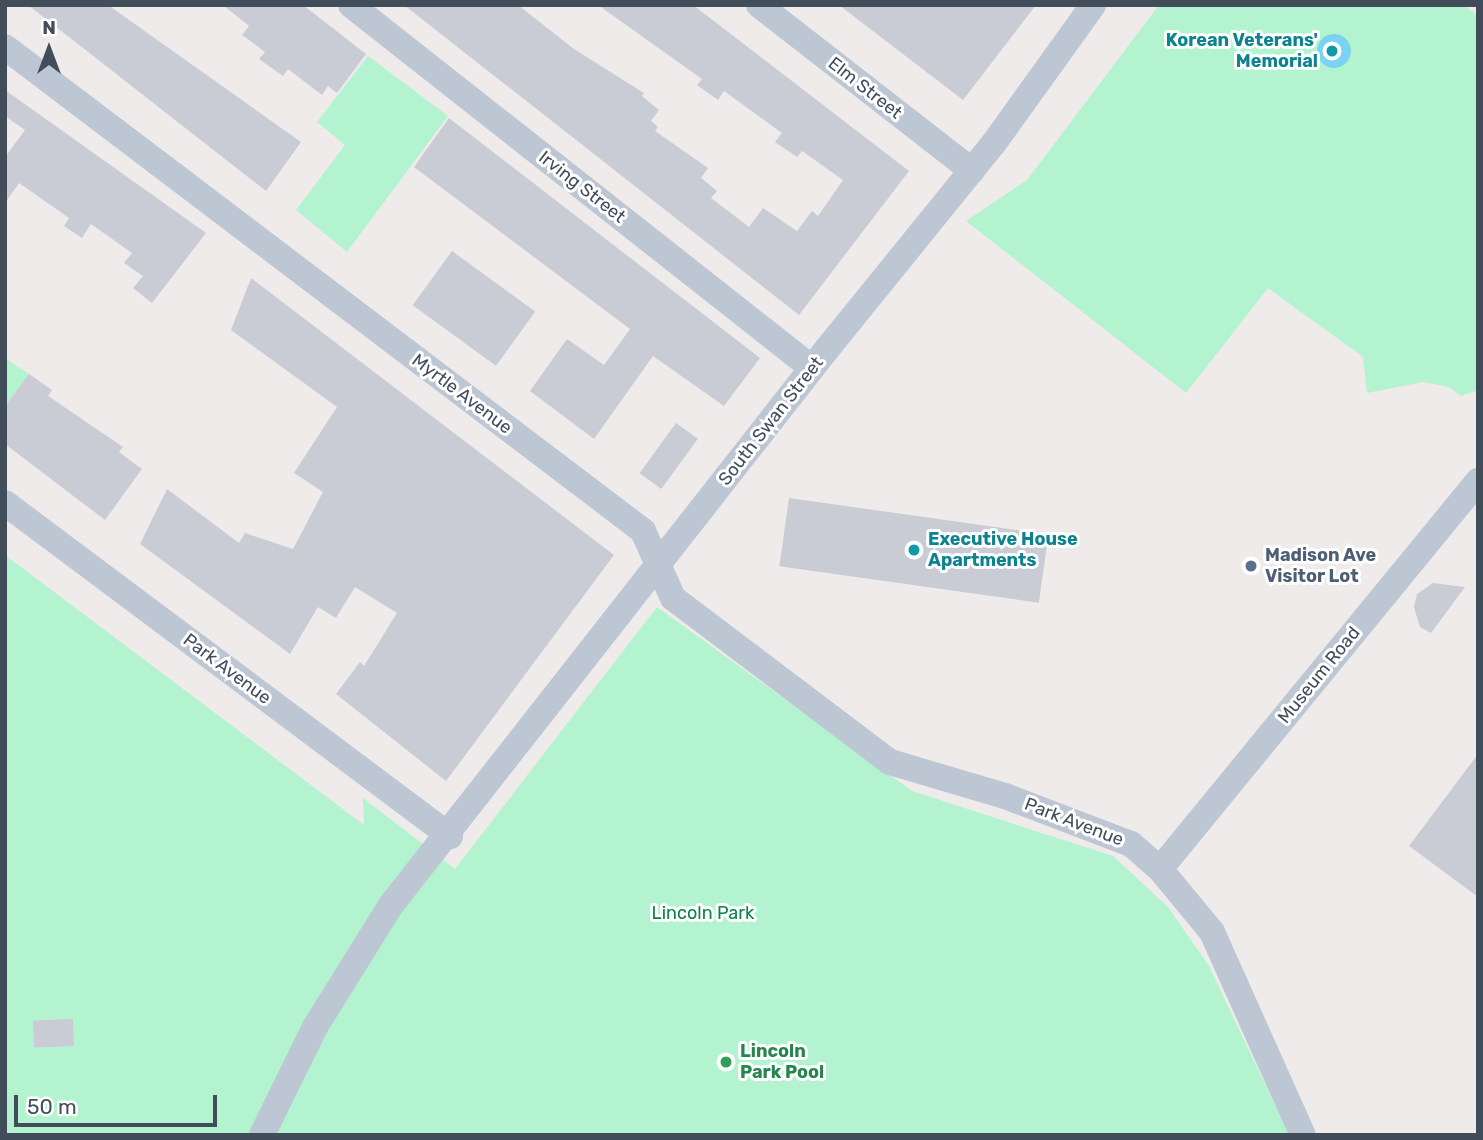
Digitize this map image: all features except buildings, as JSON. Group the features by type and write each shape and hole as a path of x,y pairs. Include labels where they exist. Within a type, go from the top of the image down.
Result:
{"street":[{"name":"Irving Street","path":"351,5 812,368"},
{"name":"Elm Street","path":"759,5 972,171"},
{"name":"South Swan Street","path":"262,1135 315,1027 384,916 450,836 812,368 972,171 1093,5"},
{"name":"Myrtle Avenue","path":"5,47 643,531 656,570 673,598 890,762"},
{"name":"Museum Road","path":"1160,869 1478,481"},
{"name":"Park Avenue","path":"5,503 450,836"},
{"name":"Park Avenue","path":"890,762 1107,832 1131,844 1160,869 1212,932 1303,1135"}],"green space":[{"path":"1159,5 1464,5 1478,16 1478,390 1461,396 1449,387 1423,382 1367,393 1363,357 1268,288 1186,393 966,221 1027,180"},
{"path":"368,56 448,116 347,252 296,210 345,145 317,122"},
{"path":"5,358 29,374 5,406"},
{"name":"Lincoln Park","path":"5,555 364,825 363,798 455,869 657,607 912,791 1113,856 1168,907 1209,966 1289,1135 5,1135"}],"water":[{"path":"1334,34 1346,39 1351,51 1346,63 1334,68 1322,63 1317,51 1322,39"}],"place":[{"name":"Korean Veterans' Memorial","path":"1332,51"},
{"name":"Executive House Apartments","path":"914,550"},
{"name":"Madison Ave Visitor Lot","path":"1251,566"},
{"name":"Lincoln Park Pool","path":"726,1062"}]}
